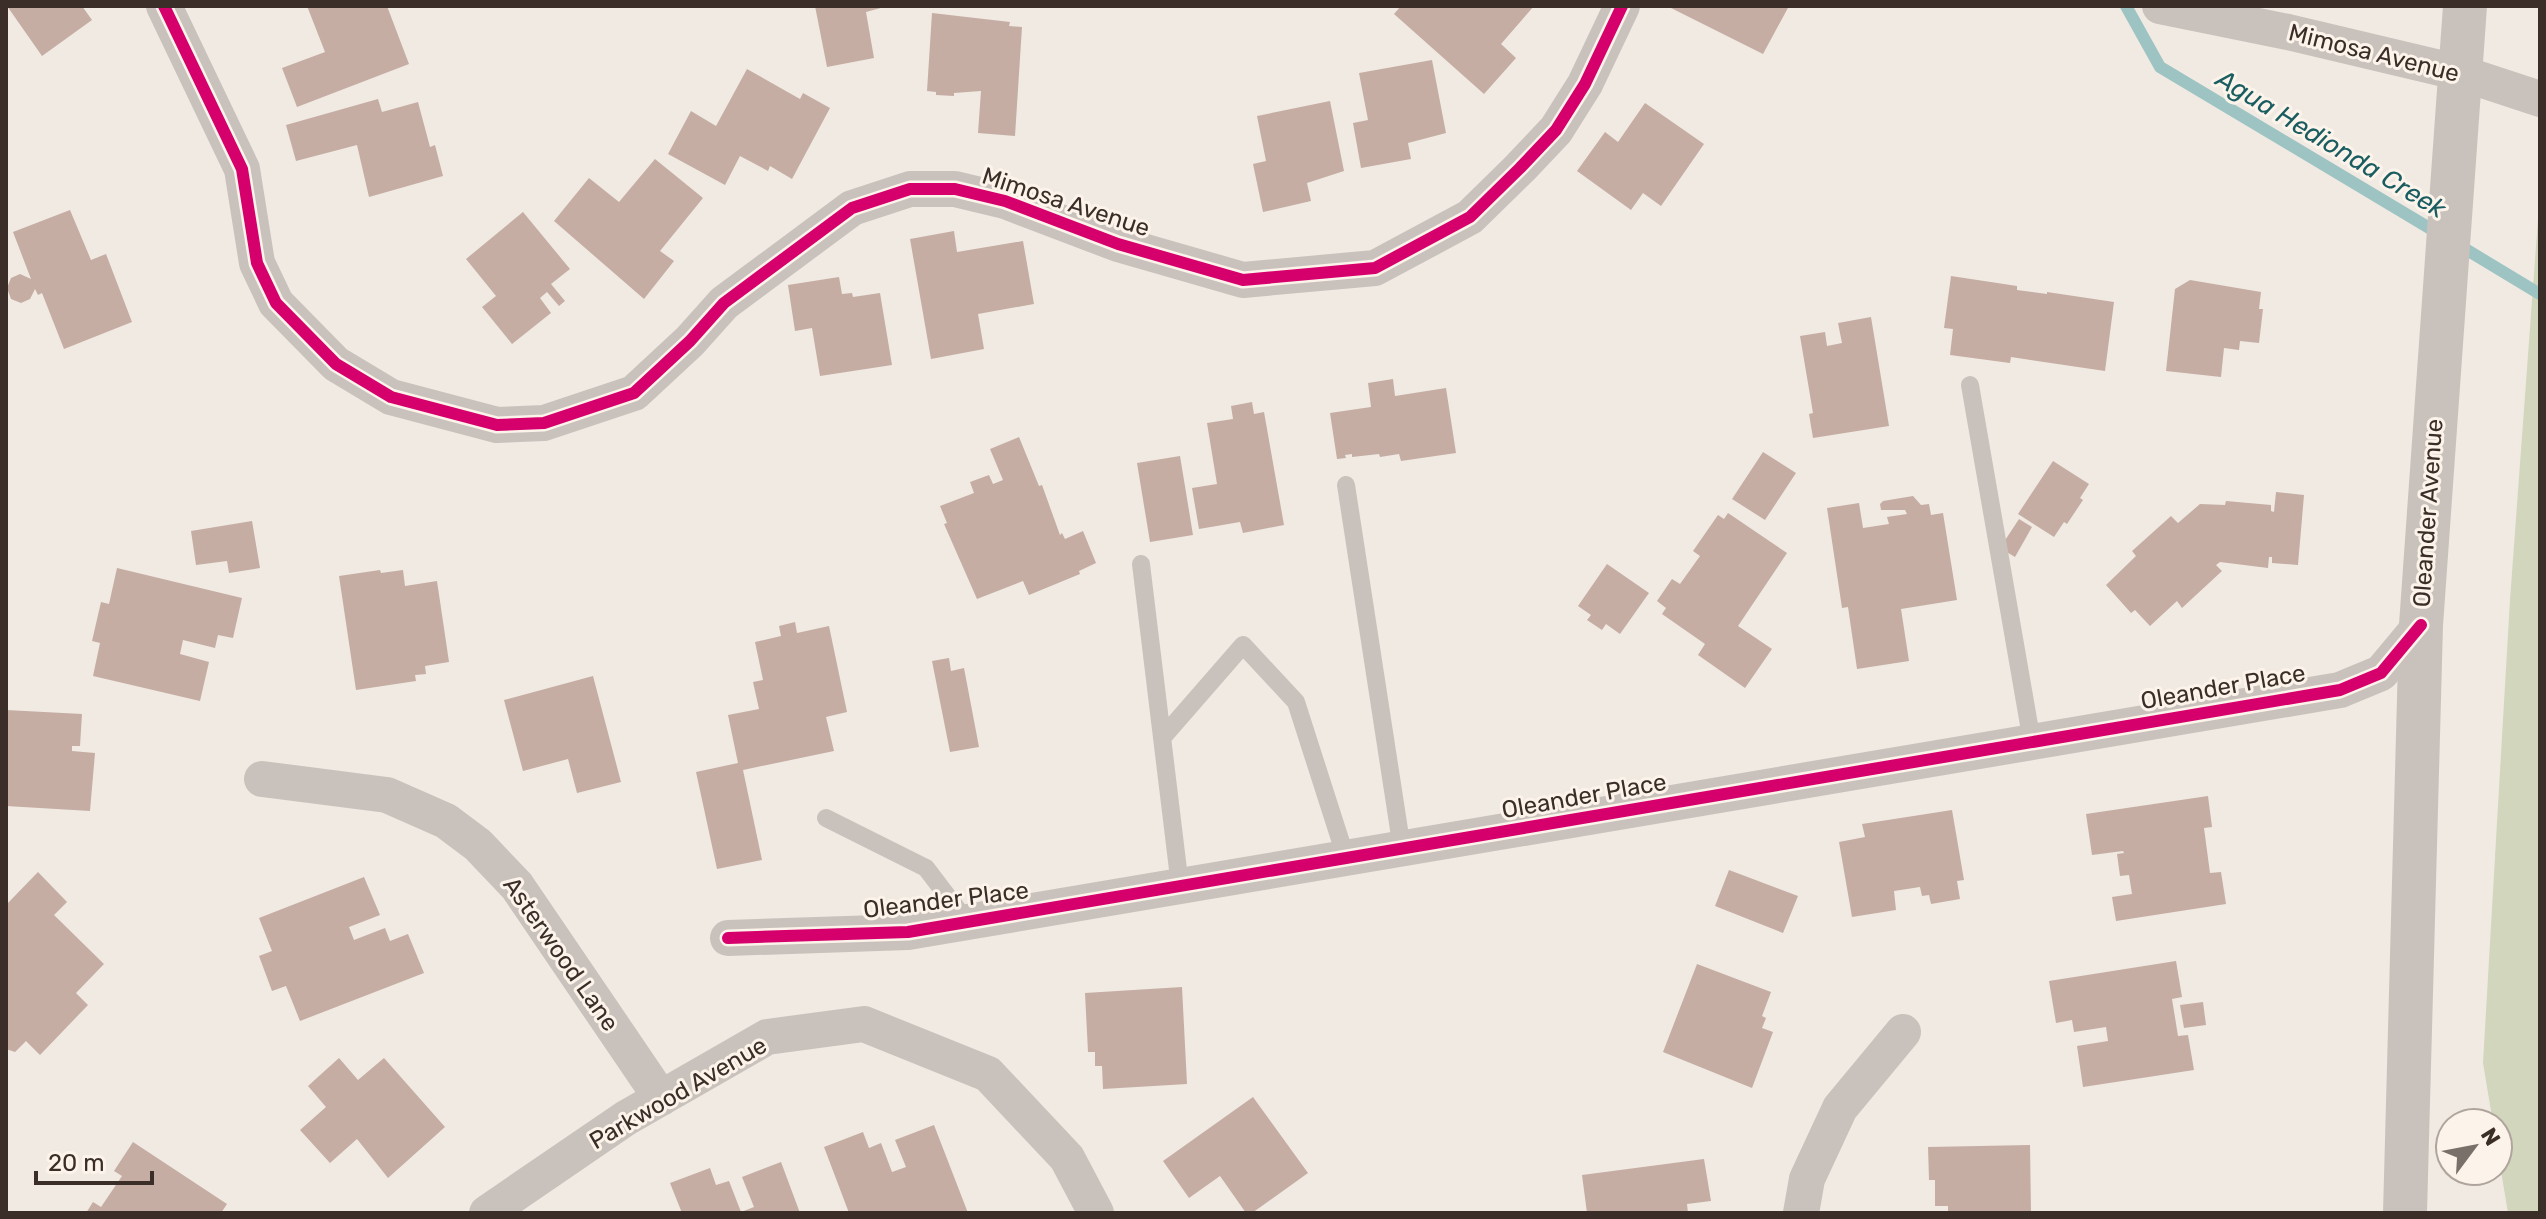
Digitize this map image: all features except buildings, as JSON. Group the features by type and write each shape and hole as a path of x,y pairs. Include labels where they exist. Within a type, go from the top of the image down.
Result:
{"street":[{"name":"Mimosa Avenue","path":"164,6 242,169 257,263 276,303 336,364 391,397 497,425 544,423 634,393 690,341 724,303 749,284 852,208 910,189 955,189 1005,201 1118,244 1243,280 1375,268 1470,217 1556,130 1578,95 1622,6"},
{"name":"Mimosa Avenue","path":"2160,6 2288,32 2461,73 2540,99"},
{"name":"Oleander Avenue","path":"2405,1213 2421,625 2465,6"},
{"name":"Oleander Place","path":"728,938 908,932 2340,690 2381,673 2421,625"},
{"name":"Asterwood Lane","path":"262,779 387,795 446,821 478,845 517,886 661,1098"},
{"name":"Parkwood Avenue","path":"487,1213 626,1118 767,1037 864,1024 988,1074 1067,1158 1096,1213"},
{"path":"1801,1213 1807,1179 1840,1108 1903,1032"}],"lane":[{"path":"1970,385 2032,742"},
{"path":"1346,485 1402,849"},
{"path":"1141,564 1180,886"},
{"path":"1162,738 1243,645 1296,702 1346,858"},
{"path":"826,818 926,868 967,922"}],"green space":[{"path":"2540,192 2540,1213 2508,1213 2504,1187 2514,1187 2514,1107 2490,1107 2483,1063 2510,600"}],"waterway":[{"name":"Agua Hedionda Creek","path":"2126,6 2160,67 2441,235"},
{"name":"Agua Hedionda Creek","path":"2457,244 2540,294"}],"cycle path":[{"path":"164,6 242,169 257,263 276,303 336,364 391,397 497,425 544,423 634,393 690,341 724,303 852,208 910,189 955,189 1005,201 1118,244 1243,280 1375,268 1470,217 1556,130 1585,84 1622,6"},
{"path":"728,938 908,932 2340,690 2381,673 2421,625"}]}
